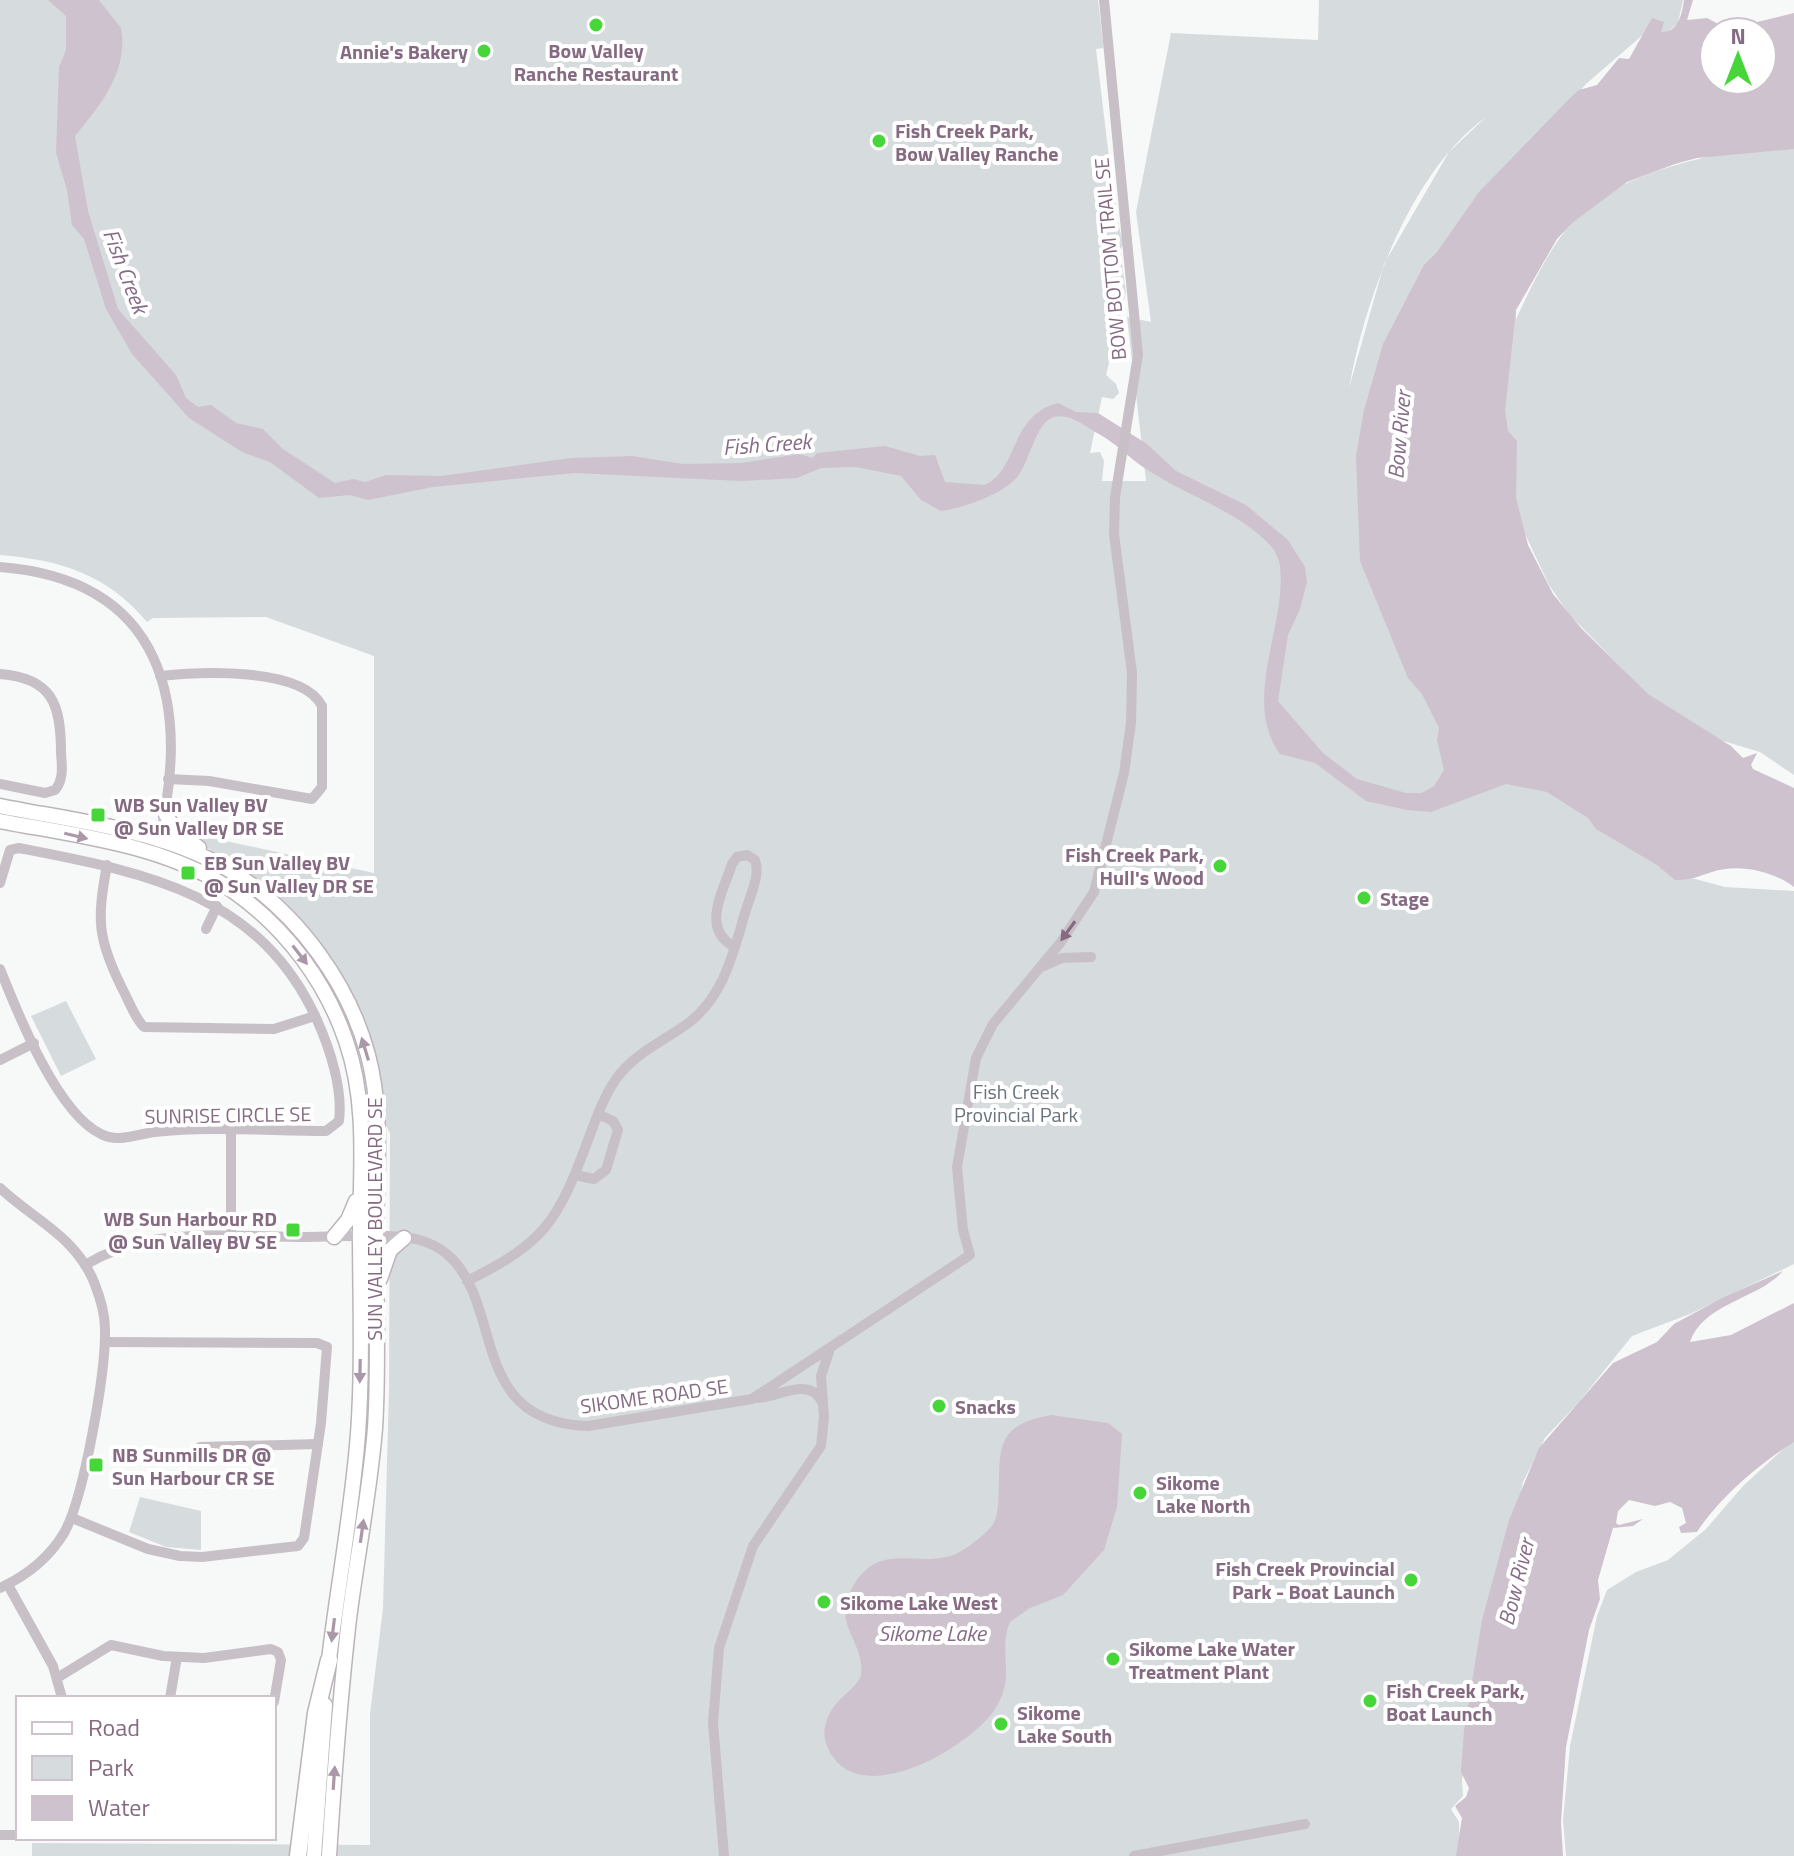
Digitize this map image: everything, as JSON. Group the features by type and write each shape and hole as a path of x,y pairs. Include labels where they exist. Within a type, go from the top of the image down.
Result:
{"highway":[{"path":"298,1856 316,1713 329,1660"}],"main road":[{"name":"SUN VALLEY BOULEVARD SE","path":"0,806 159,839 214,861 255,888 294,924 329,969 355,1021 368,1057 376,1109 375,1425 341,1691 329,1856"},
{"path":"165,812 174,830 214,861"},
{"name":"SUN VALLEY BOULEVARD SE","path":"0,821 155,855 194,869 234,892 275,927 313,973 339,1022 352,1060 360,1110 358,1434 329,1660 314,1856"},
{"path":"334,1237 353,1210 360,1181"},
{"path":"375,1294 389,1253 404,1238"}],"street":[{"name":"BOW BOTTOM TRAIL SE","path":"1039,969 1094,892 1124,773 1131,723 1132,673 1114,534 1118,479 1137,365 1136,333 1104,0"},
{"path":"0,567 44,571 98,593 140,634 160,676 168,716 165,812 155,855"},
{"path":"160,676 233,673 263,677 313,695 322,706 322,787 312,799 209,781 168,779"},
{"path":"0,674 32,681 54,701 61,726 62,777 55,790 45,793 0,784"},
{"name":"SUNRISE CIRCLE SE","path":"0,883 6,856 10,850 19,848 107,865 172,883 217,906 269,950 300,988 315,1016 333,1067 340,1115 337,1125 326,1131 160,1132 122,1138 99,1134 81,1120 64,1098 34,1043 0,969"},
{"path":"467,1281 503,1264 534,1241 555,1217 598,1114 627,1066 647,1048 690,1022 709,1003 725,976 735,947 757,870 755,860 747,855 737,857 732,864 715,918 720,936 735,947"},
{"path":"107,865 99,913 100,937 144,1027 274,1029 315,1016"},
{"path":"206,929 217,906"},
{"path":"1039,969 1062,958 1091,957"},
{"name":"SIKOME ROAD SE","path":"752,1399 970,1255 963,1230 957,1167 971,1076 985,1037 1039,969"},
{"path":"0,1060 34,1043"},
{"path":"575,1175 594,1179 607,1168 618,1130 613,1121 598,1114"},
{"path":"231,1131 231,1237"},
{"path":"0,1188 63,1236 85,1265 103,1309 105,1342 79,1495 72,1518 43,1560 4,1586 57,1678 62,1696"},
{"name":"SIKOME ROAD SE","path":"85,1265 107,1252 138,1242 188,1236 404,1238 425,1242 443,1252 467,1281 500,1374 520,1400 549,1418 573,1425 599,1426 804,1388 816,1393 823,1405"},
{"path":"72,1518 148,1549 180,1556 202,1557 261,1547 298,1546 304,1538 328,1357 323,1344 105,1342"},
{"path":"724,1856 713,1723 719,1648 753,1546 821,1446 821,1376 829,1351"},
{"path":"200,1447 318,1444"},
{"path":"57,1678 111,1645 177,1657 204,1658 276,1651 281,1660 275,1696"},
{"path":"170,1696 177,1657"},
{"path":"1134,1856 1305,1824"}],"green space":[{"name":"Fish Creek Provincial Park","path":"0,0 1098,0 1103,48 1096,49 1113,191 1124,244 1120,250 1126,292 1106,375 1116,384 1119,393 1113,399 1102,397 1090,453 1100,452 1104,461 1102,481 1146,481 1127,317 1151,322 1136,212 1171,33 1318,40 1319,0 1683,0 1678,23 1665,34 1652,27 1586,84 1542,134 1413,325 1684,876 1725,887 1794,891 1794,1264 1690,1314 1632,1336 1579,1402 1545,1438 1523,1482 1462,1780 1463,1796 1451,1809 1459,1822 1460,1856 32,1856 32,1843 370,1845 370,1714 383,1608 389,1390 390,1133 383,1120 360,1015 341,973 324,948 305,925 259,884 184,832 374,873 374,656 266,617 153,618 147,622 116,592 81,572 43,561 0,555","holes":["1447,155 1387,258 1413,203","1382,271 1349,388 1366,316"]},
{"path":"1794,140 1794,775 1760,752 1720,740 1690,724 1646,693 1569,614 1549,585 1526,536 1456,460 1516,310 1516,319 1547,257 1571,223 1591,204 1644,176 1675,165"},
{"path":"66,1001 96,1059 61,1076 31,1016"},
{"path":"1794,1439 1794,1856 1566,1856 1563,1820 1570,1746 1597,1616 1607,1590 1636,1572 1668,1560 1706,1529 1743,1486"},
{"path":"140,1497 201,1511 201,1550 166,1547 129,1532"}],"water":[{"name":"Bow River","path":"48,0 99,0 121,28 121,59 103,100 75,136 88,211 118,309 176,375 186,398 198,407 211,405 236,423 263,429 283,449 335,483 353,479 365,482 386,475 441,476 571,458 632,456 683,464 741,463 799,454 813,458 817,453 885,446 920,456 935,455 945,482 985,485 1004,467 1022,430 1042,410 1058,403 1076,412 1098,413 1147,444 1176,471 1246,505 1288,540 1305,567 1307,582 1300,609 1288,635 1278,701 1323,753 1357,779 1406,793 1422,793 1434,786 1444,770 1437,740 1439,728 1422,694 1408,678 1360,561 1356,456 1364,410 1383,344 1424,265 1437,252 1479,192 1579,90 1597,85 1619,58 1629,59 1652,18 1664,22 1661,32 1667,31 1675,26 1680,17 1684,0 1693,0 1687,20 1698,19 1698,96 1778,96 1778,17 1794,13 1794,149 1697,158 1675,164 1627,182 1572,223 1557,239 1516,310 1505,411 1508,431 1517,441 1516,498 1528,545 1553,594 1582,629 1648,694 1731,746 1743,758 1757,753 1751,765 1753,769 1794,788 1794,887 1766,873 1733,868 1675,880 1657,865 1596,829 1588,818 1547,792 1506,784 1431,812 1407,810 1366,801 1315,763 1280,754 1269,733 1265,710 1268,662 1280,589 1280,566 1274,549 1243,522 1161,478 1104,437 1066,417 1054,417 1042,426 1021,471 1010,484 982,500 941,511 921,500 901,476 856,467 821,468 797,478 741,481 575,473 433,487 368,500 350,495 319,498 270,462 242,452 189,418 132,354 106,309 84,239 72,225 67,190 56,153 59,67 66,50 66,16"},
{"name":"Bow River","path":"1783,1271 1707,1318 1690,1342 1731,1335 1794,1303 1794,1442 1741,1482 1697,1532 1681,1533 1679,1527 1686,1523 1682,1508 1670,1502 1655,1506 1629,1500 1618,1511 1616,1523 1619,1525 1643,1519 1633,1526 1613,1528 1598,1580 1600,1599 1589,1630 1566,1747 1561,1822 1563,1856 1456,1856 1462,1818 1455,1806 1466,1797 1469,1788 1461,1772 1464,1731 1482,1620 1509,1520 1539,1448 1613,1363 1657,1342 1674,1324 1722,1298"},
{"name":"Sikome Lake","path":"1051,1415 1108,1423 1122,1434 1117,1507 1104,1550 1063,1595 1030,1608 1010,1622 1005,1644 1005,1685 995,1709 983,1724 942,1754 918,1766 893,1774 870,1776 849,1771 833,1757 824,1732 833,1708 861,1676 861,1663 845,1610 855,1583 877,1563 901,1558 942,1558 960,1552 983,1535 997,1515 1000,1457 1008,1435 1031,1420"}],"place":[{"name":"Bow Valley Ranche Restaurant","path":"596,25"},
{"name":"Annie's Bakery","path":"484,51"},
{"name":"Fish Creek Park, Bow Valley Ranche","path":"879,141"},
{"name":"WB Sun Valley BV @ Sun Valley DR SE","path":"98,815"},
{"name":"Fish Creek Park, Hull's Wood","path":"1220,866"},
{"name":"EB Sun Valley BV @ Sun Valley DR SE","path":"188,873"},
{"name":"Stage","path":"1364,898"},
{"name":"WB Sun Harbour RD @ Sun Valley BV SE","path":"293,1230"},
{"name":"Snacks","path":"939,1406"},
{"name":"NB Sunmills DR @ Sun Harbour CR SE","path":"96,1465"},
{"name":"Sikome Lake North","path":"1140,1493"},
{"name":"Fish Creek Provincial Park - Boat Launch","path":"1411,1580"},
{"name":"Sikome Lake West","path":"824,1602"},
{"name":"Sikome Lake Water Treatment Plant","path":"1113,1659"},
{"name":"Fish Creek Park, Boat Launch","path":"1370,1701"},
{"name":"Sikome Lake South","path":"1001,1724"}],"water label":[{"name":"Fish Creek","path":"126,271"},
{"name":"Fish Creek","path":"767,444"}]}
